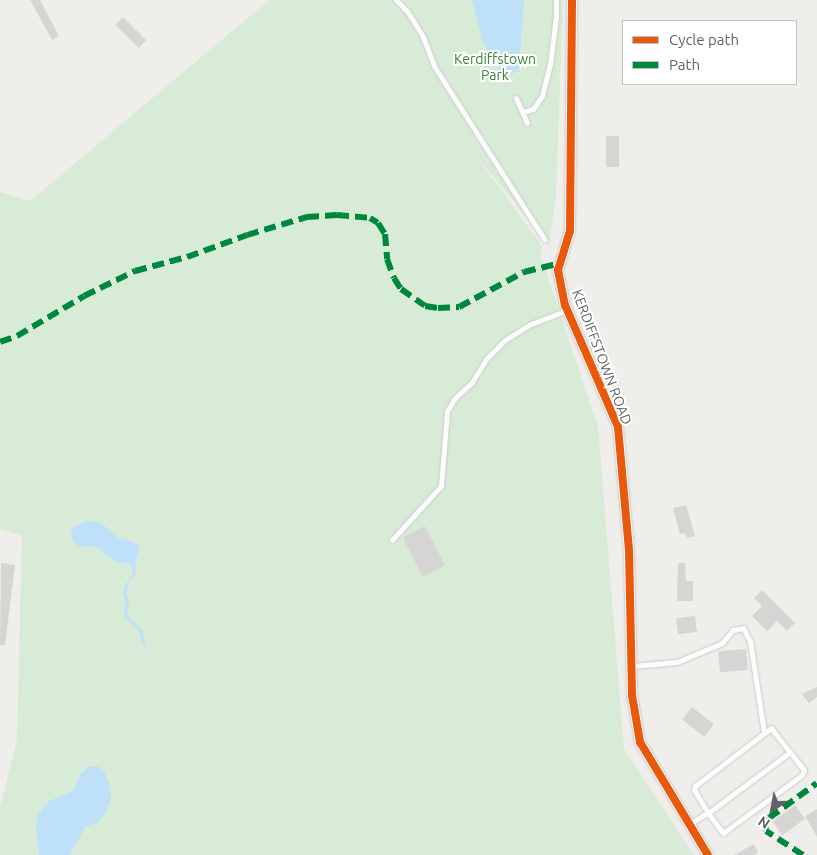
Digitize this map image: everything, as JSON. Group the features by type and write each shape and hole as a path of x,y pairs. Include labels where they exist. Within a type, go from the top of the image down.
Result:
{"street":[{"name":"KERDIFFSTOWN ROAD","path":"572,0 570,231 558,270 567,310 618,427 629,550 632,695 640,742 708,855"}],"lane":[{"path":"396,0 407,11 423,37 434,66 545,240"},
{"path":"523,112 533,109 542,96 550,66 556,0"},
{"path":"516,98 527,123"},
{"path":"392,540 441,486 447,411 455,398 472,382 487,358 505,340 530,324 567,310"},
{"path":"632,666 677,662 722,643 733,630 744,628 750,641 764,733"},
{"path":"771,728 804,770 802,775 723,833 694,790 695,786 764,733 771,728"},
{"path":"689,824 708,813 790,752"}],"green space":[{"name":"Kerdiffstown Park","path":"269,0 563,0 556,196 549,245 471,149 542,246 541,257 598,426 624,749 694,855 0,855 0,807 17,739 22,536 0,529 0,192 30,201"}],"water":[{"path":"472,0 524,0 519,70 512,74 500,70 483,42"},
{"path":"86,521 101,523 119,538 133,542 140,547 135,575 127,583 134,571 130,564 117,562 96,547 79,547 75,543 71,536 72,528"},
{"path":"89,766 99,767 104,771 109,784 111,798 105,814 97,823 85,827 70,855 39,855 36,827 38,814 49,801 72,792 80,775"}],"building":[{"path":"30,0 40,0 59,36 52,40"},
{"path":"123,17 146,40 139,48 115,25"},
{"path":"606,136 619,136 619,167 606,167"},
{"path":"686,505 695,536 687,538 685,533 680,534 673,508"},
{"path":"425,526 445,565 423,577 403,537"},
{"path":"1,563 15,565 5,645 0,645"},
{"path":"678,563 685,563 686,581 693,581 693,601 677,601"},
{"path":"762,590 795,623 787,631 777,621 767,631 752,616 762,606 754,598"},
{"path":"695,616 697,632 678,634 676,618"},
{"path":"746,649 748,670 720,672 718,651"},
{"path":"817,687 817,697 809,703 802,694"},
{"path":"692,707 714,724 704,737 682,720"},
{"path":"795,805 805,819 782,835 772,821"},
{"path":"817,809 817,837 805,816"},
{"path":"754,844 758,852 754,855 734,855"}],"waterway":[{"path":"127,583 124,592 127,602 125,615 140,630 144,644"}],"marked path":[{"path":"0,342 17,336 84,296 135,271 187,257 247,235 307,217 337,215 370,218 378,223 385,234 387,259 394,278 401,289 425,306 438,308 459,307 524,272 560,263"},
{"path":"803,855 766,831 765,825 769,818 817,783"}],"cycle path":[{"path":"572,0 570,231 558,270 565,305 618,427 629,550 632,695 640,742 708,855"}]}
